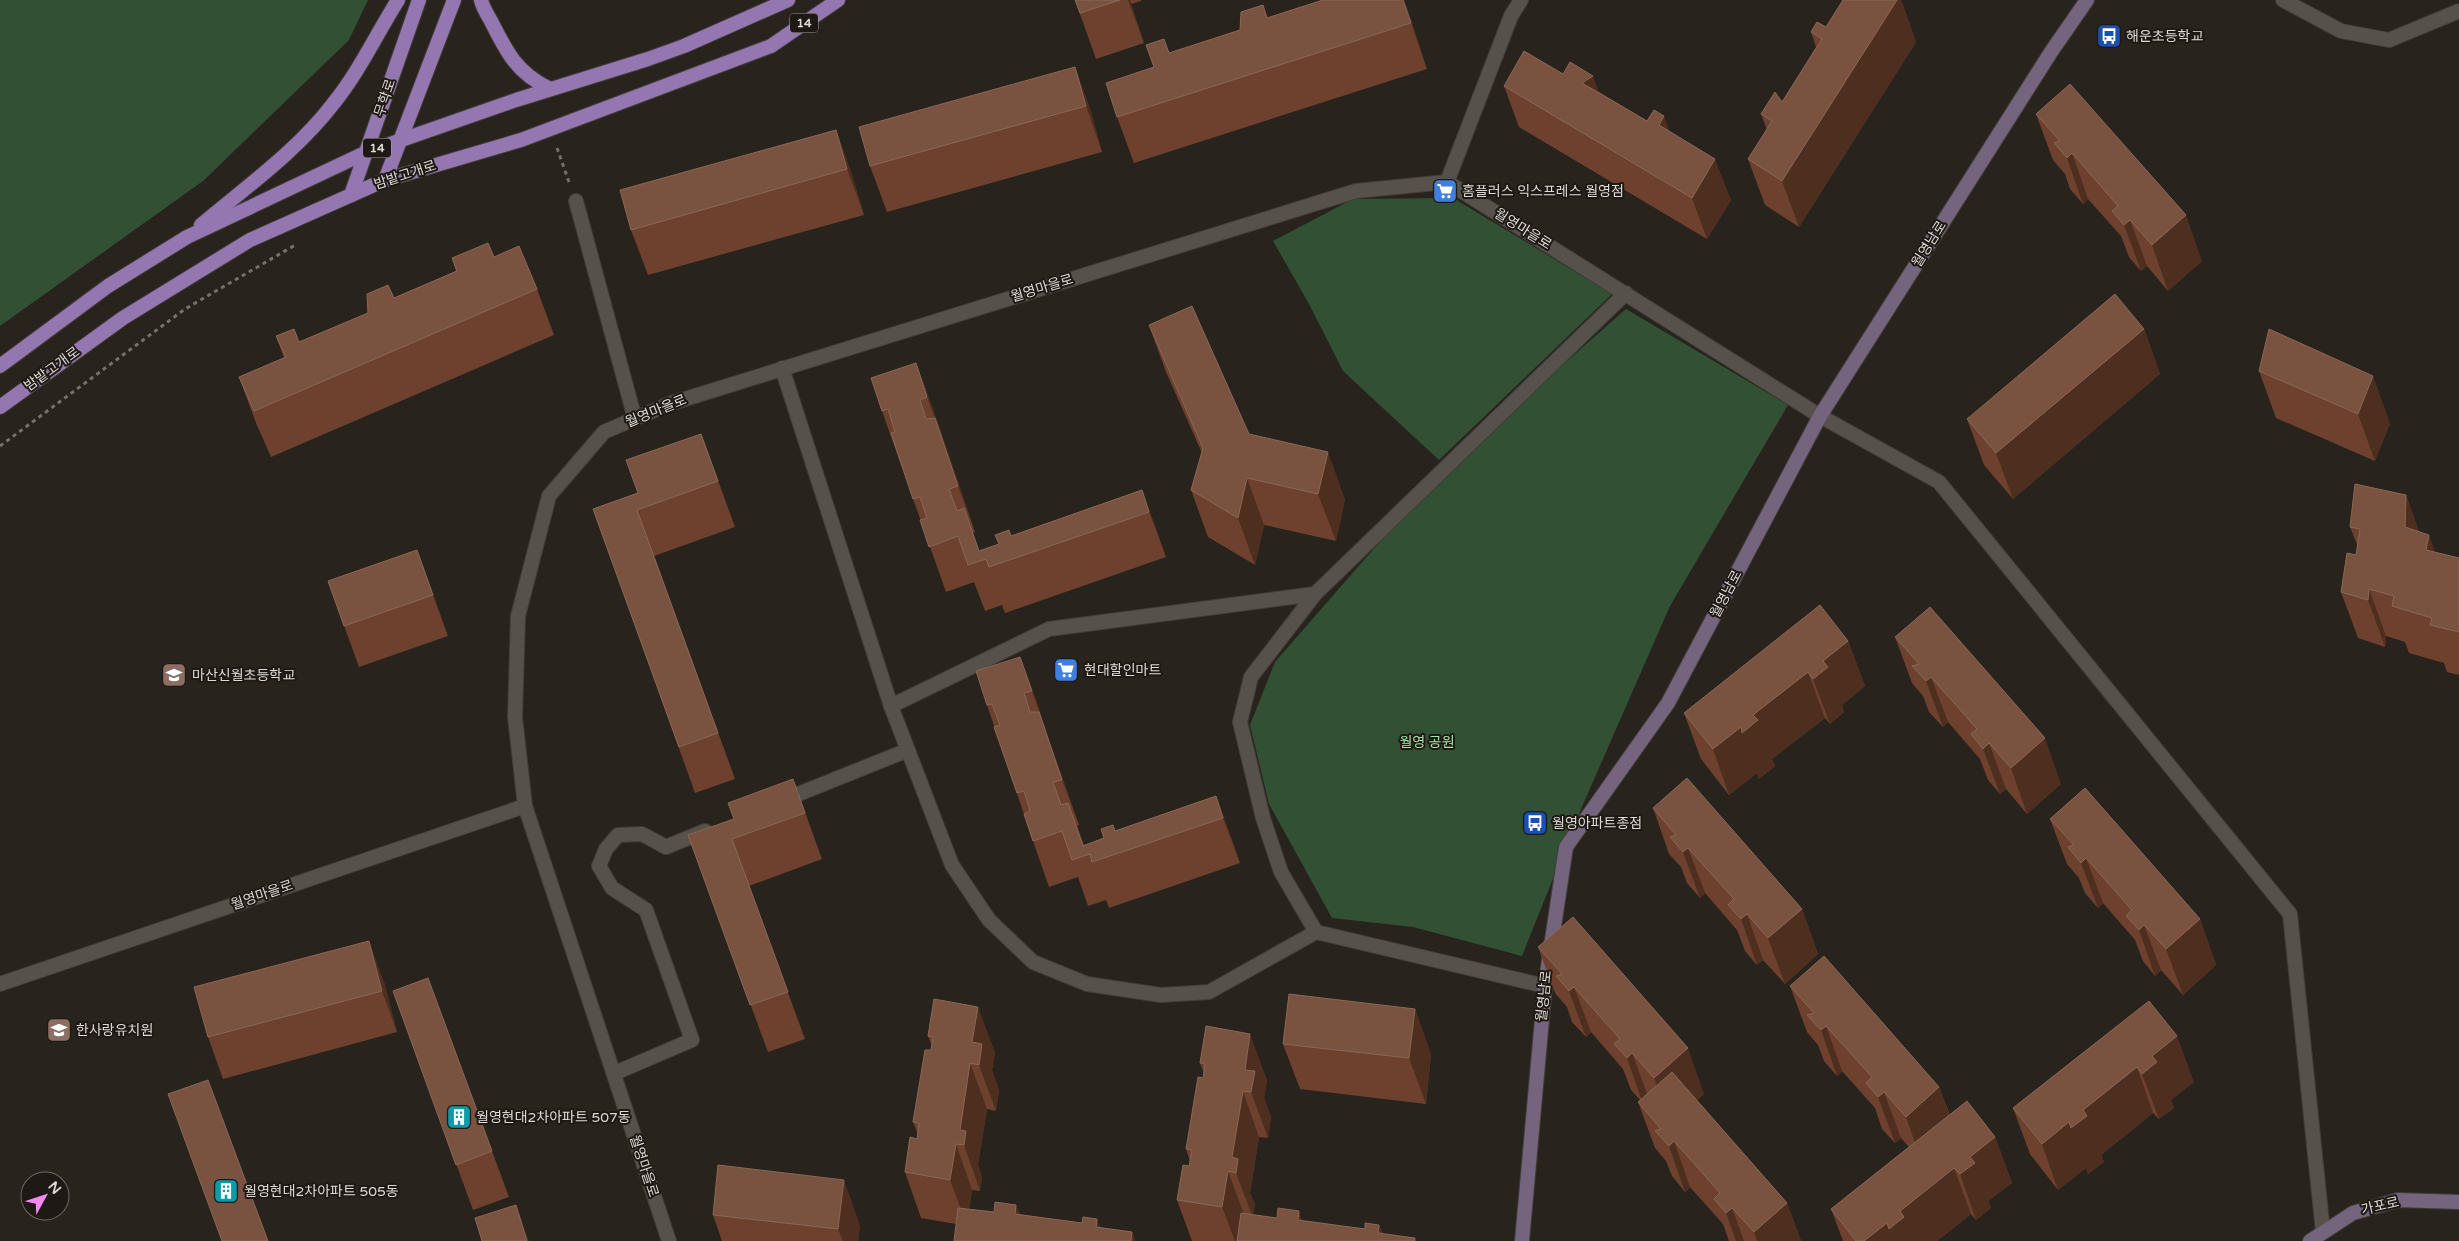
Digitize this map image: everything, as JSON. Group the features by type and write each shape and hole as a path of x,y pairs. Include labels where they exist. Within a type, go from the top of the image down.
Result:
{"main road":[{"path":"187,238 278,161 333,104 368,52 398,0"},
{"name":"무학로","path":"352,195 419,0"},
{"name":"무학로","path":"385,180 454,0"},
{"path":"481,0 502,46 514,63 531,80 550,90"},
{"name":"14","path":"0,366 108,286 187,238 367,152 684,46 788,0"},
{"name":"밤밭고개로","path":"0,407 123,318 241,245 385,180 521,140 770,46 838,0"},
{"name":"월영남로","path":"1522,1241 1545,986 1566,847 1668,703 1820,416 2051,52 2087,0"},
{"name":"가포로","path":"2310,1241 2353,1213 2398,1200 2459,1202"}],"street":[{"path":"1447,182 1511,16 1521,0"},
{"path":"2283,0 2341,31 2389,40 2459,11"},
{"name":"월영마을로","path":"669,1241 615,1073 524,806 516,716 518,616 549,496 604,432 669,404 1356,190 1447,182 1820,416 1939,482 2290,914 2323,1232"},
{"path":"576,201 635,419"},
{"path":"1316,932 1281,872 1263,818 1240,722 1252,677 1315,594 1626,293"},
{"path":"782,368 891,706 952,865 989,920 1033,962 1087,984 1161,995 1209,992 1316,932 1545,986"},
{"path":"891,706 1049,629 1315,594"},
{"path":"764,807 908,750"},
{"name":"월영마을로","path":"0,984 524,806"},
{"path":"615,1073 692,1040 646,910 612,888 598,866 606,849 618,835 642,834 666,847 720,825"}],"path":[{"path":"554,139 576,201"},
{"path":"0,446 185,309 299,243"}],"green space":[{"path":"0,0 368,0 349,40 203,181 0,326"},
{"path":"1453,198 1612,294 1439,460 1343,371 1309,304 1273,241 1353,199"},
{"name":"월영 공원","path":"1626,309 1788,405 1670,606 1581,809 1522,956 1413,927 1332,918 1269,804 1250,725 1275,662 1439,474"}],"building":[{"path":"1075,0 1120,0 1080,13"},
{"path":"1323,0 1403,0 1411,23 1117,117 1106,83 1154,67 1146,45 1164,39 1169,53 1240,30 1241,12 1263,5 1267,18"},
{"path":"1843,0 1897,0 1782,181 1748,159 1772,121 1761,114 1775,92 1782,102 1822,39 1811,32 1817,22 1826,27"},
{"path":"1524,51 1563,74 1570,62 1593,76 1582,83 1647,121 1654,110 1664,116 1659,125 1715,159 1692,198 1504,86"},
{"path":"1075,67 1086,106 870,166 859,127"},
{"path":"2070,84 2186,215 2152,245 2130,220 2124,225 2112,211 2118,206 2072,153 2067,158 2054,143 2060,141 2036,114"},
{"path":"836,130 847,169 631,230 620,190"},
{"path":"488,243 494,257 519,246 537,289 254,411 239,377 286,357 276,336 294,329 299,342 368,313 367,294 388,285 394,298 457,271 452,258"},
{"path":"2115,294 2144,329 1996,453 1967,419"},
{"path":"1192,306 1249,434 1328,452 1318,494 1247,478 1238,518 1191,490 1203,448 1149,325"},
{"path":"2269,329 2373,376 2358,414 2259,371"},
{"path":"916,363 927,397 920,400 926,419 935,418 958,486 949,489 957,511 964,508 979,551 999,544 995,535 1009,530 1011,536 1142,490 1149,512 989,567 986,559 968,565 958,536 929,547 920,520 927,518 920,497 913,499 891,433 895,432 888,409 882,411 871,378"},
{"path":"701,434 718,481 637,510 718,733 679,747 593,509 638,493 626,460"},
{"path":"2355,484 2406,495 2405,527 2429,535 2426,550 2459,558 2459,632 2430,625 2432,618 2392,606 2394,596 2369,589 2368,600 2341,592 2347,553 2356,555 2360,529 2350,527"},
{"path":"417,550 433,595 344,626 328,581"},
{"path":"1820,605 1848,641 1823,661 1828,667 1813,679 1808,672 1753,715 1758,720 1742,733 1741,727 1713,749 1684,713"},
{"path":"1930,607 2045,738 2011,768 1989,743 1983,749 1971,734 1977,729 1931,677 1926,681 1912,666 1919,664 1895,637"},
{"path":"1020,657 1032,691 1024,693 1030,712 1039,712 1062,780 1053,782 1061,805 1068,803 1083,846 1104,838 1101,829 1113,825 1115,831 1216,796 1223,818 1092,862 1090,854 1072,860 1062,831 1033,841 1024,814 1030,811 1024,791 1017,793 994,727 1000,725 992,704 987,705 976,671"},
{"path":"1687,778 1802,909 1768,938 1747,914 1741,919 1728,905 1734,899 1688,848 1683,852 1670,837 1676,835 1653,808"},
{"path":"793,779 805,813 732,839 788,992 750,1005 688,835 734,819 728,803"},
{"path":"2085,788 2200,919 2166,949 2144,925 2139,930 2126,916 2132,910 2086,858 2081,863 2068,847 2074,845 2050,819"},
{"path":"1573,917 1688,1048 1654,1078 1632,1053 1627,1058 1614,1044 1620,1039 1574,987 1569,991 1556,976 1562,974 1538,947"},
{"path":"369,941 382,991 208,1037 194,987"},
{"path":"1824,956 1939,1087 1906,1117 1884,1092 1878,1097 1866,1083 1872,1077 1826,1026 1821,1030 1807,1015 1814,1013 1790,986"},
{"name":"월영현대2차아파트 507동","path":"428,978 492,1151 456,1165 393,991"},
{"path":"1289,994 1415,1009 1409,1058 1283,1044"},
{"path":"934,999 978,1007 972,1042 982,1044 979,1065 970,1063 960,1130 966,1131 964,1145 956,1144 950,1180 905,1172 910,1137 917,1139 919,1123 913,1122 925,1050 931,1050 933,1037 928,1036"},
{"path":"2149,1001 2177,1036 2152,1056 2157,1062 2142,1074 2137,1067 2083,1110 2087,1116 2071,1128 2069,1122 2042,1144 2013,1108"},
{"path":"1206,1026 1250,1034 1245,1070 1255,1071 1251,1092 1243,1091 1232,1157 1238,1159 1236,1173 1228,1171 1222,1207 1177,1200 1183,1165 1189,1166 1192,1150 1186,1149 1198,1077 1203,1078 1205,1064 1200,1063"},
{"path":"1672,1072 1787,1203 1754,1232 1732,1208 1726,1213 1714,1199 1720,1193 1674,1141 1669,1146 1655,1131 1661,1129 1638,1102"},
{"name":"월영현대2차아파트 505동","path":"208,1080 268,1241 222,1241 168,1094"},
{"path":"1967,1101 1995,1137 1970,1157 1975,1163 1960,1174 1954,1168 1900,1211 1904,1217 1889,1229 1887,1223 1864,1241 1856,1241 1831,1209"},
{"path":"718,1165 844,1180 838,1229 713,1215"},
{"path":"995,1202 1016,1205 1015,1214 1082,1223 1083,1217 1097,1219 1096,1227 1132,1232 1131,1241 954,1241 958,1208 994,1212"},
{"path":"516,1205 527,1241 482,1241 475,1218"},
{"path":"1278,1208 1299,1211 1298,1220 1365,1229 1365,1223 1379,1225 1378,1233 1415,1238 1414,1241 1237,1241 1241,1213 1277,1218"}],"place":[{"name":"해운초등학교","path":"2109,36"},
{"name":"홈플러스 익스프레스 월영점","path":"1445,191"},
{"name":"현대할인마트","path":"1066,670"},
{"name":"마산신월초등학교","path":"174,675"},
{"name":"월영아파트종점","path":"1535,823"},
{"name":"한사랑유치원","path":"59,1030"},
{"name":"월영현대2차아파트 507동","path":"459,1117"},
{"name":"월영현대2차아파트 505동","path":"226,1191"}]}
